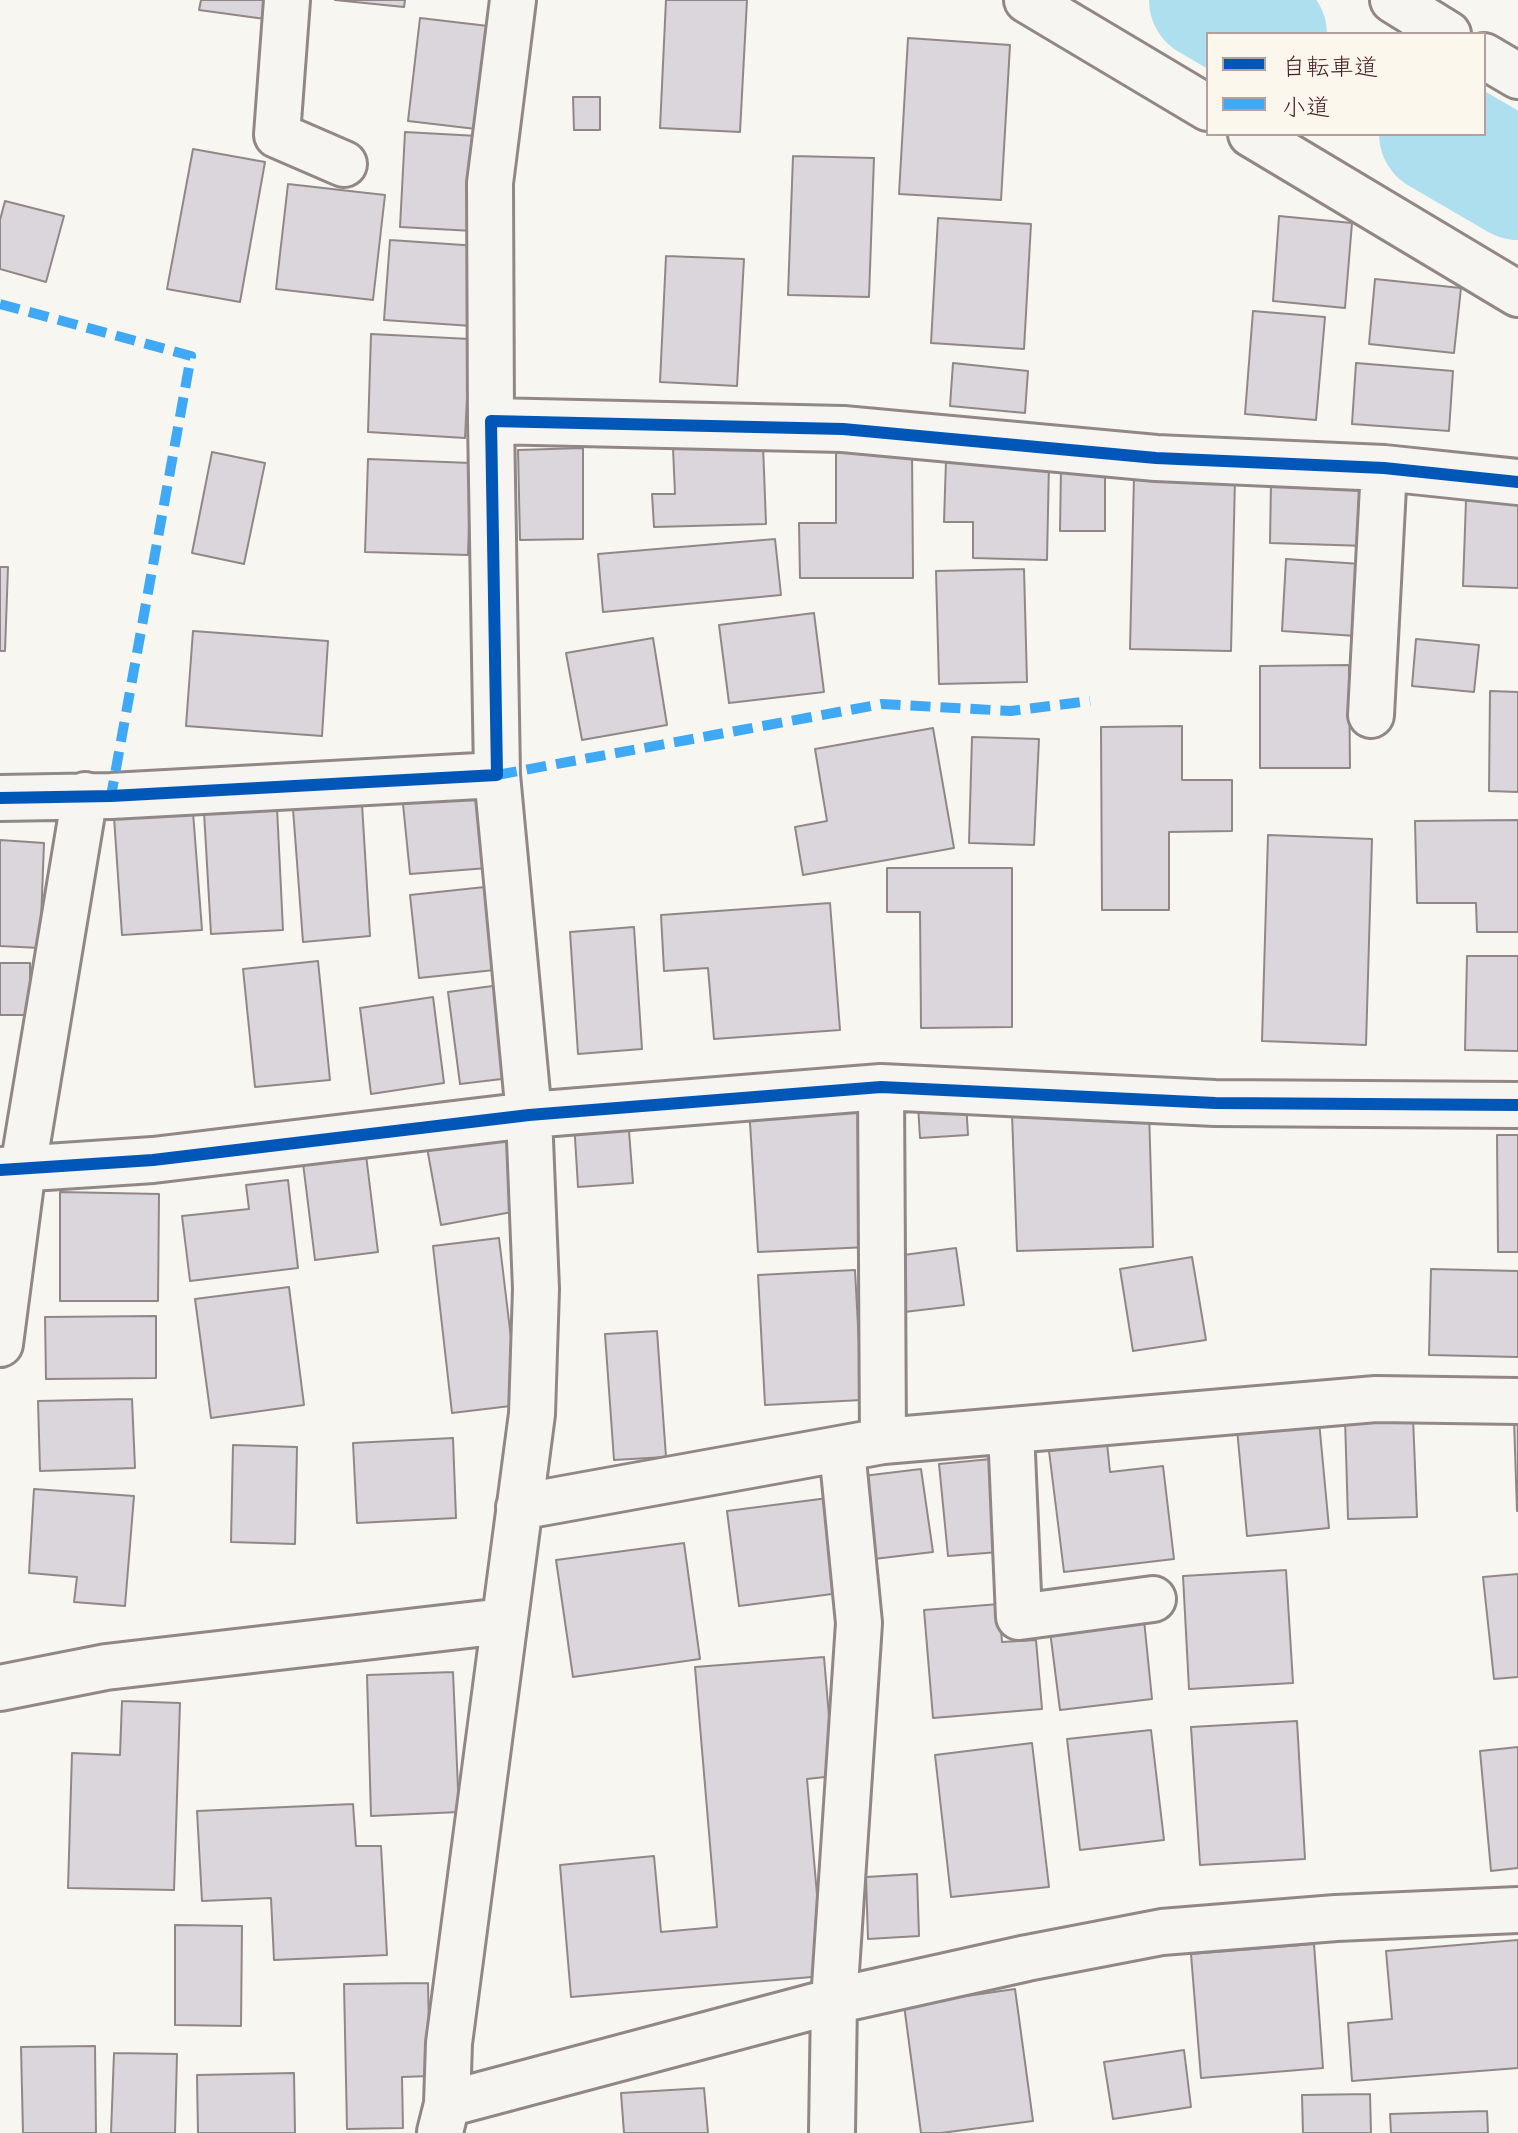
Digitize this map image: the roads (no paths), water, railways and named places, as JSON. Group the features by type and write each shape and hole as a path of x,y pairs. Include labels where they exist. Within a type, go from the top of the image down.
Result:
{"street":[{"path":"287,0 277,135 344,164"},
{"path":"513,0 490,183 497,775 529,1115 536,1304 532,1414 449,2043 443,2118 834,2001 1162,1932 1336,1918 1518,1910"},
{"path":"1027,0 1206,107"},
{"path":"1393,0 1445,32"},
{"path":"1486,57 1518,76"},
{"path":"1254,136 1518,294"},
{"path":"491,421 843,429 1156,458 1384,468 1518,482"},
{"path":"1371,715 1384,468"},
{"path":"0,798 497,775"},
{"path":"0,1344 11,1169 85,795"},
{"path":"11,1169 153,1160 529,1115 881,1087 1215,1103 1518,1105"},
{"path":"832,2133 834,2001 859,1623 862,1446 881,1087"},
{"path":"519,1507 862,1446 1011,1430 1376,1399 1518,1401"},
{"path":"1011,1430 1019,1617 1153,1599"},
{"path":"0,1688 106,1667 503,1621"}],"waterway":[{"path":"1209,0 1264,32"},
{"path":"1442,136 1518,180"}]}
